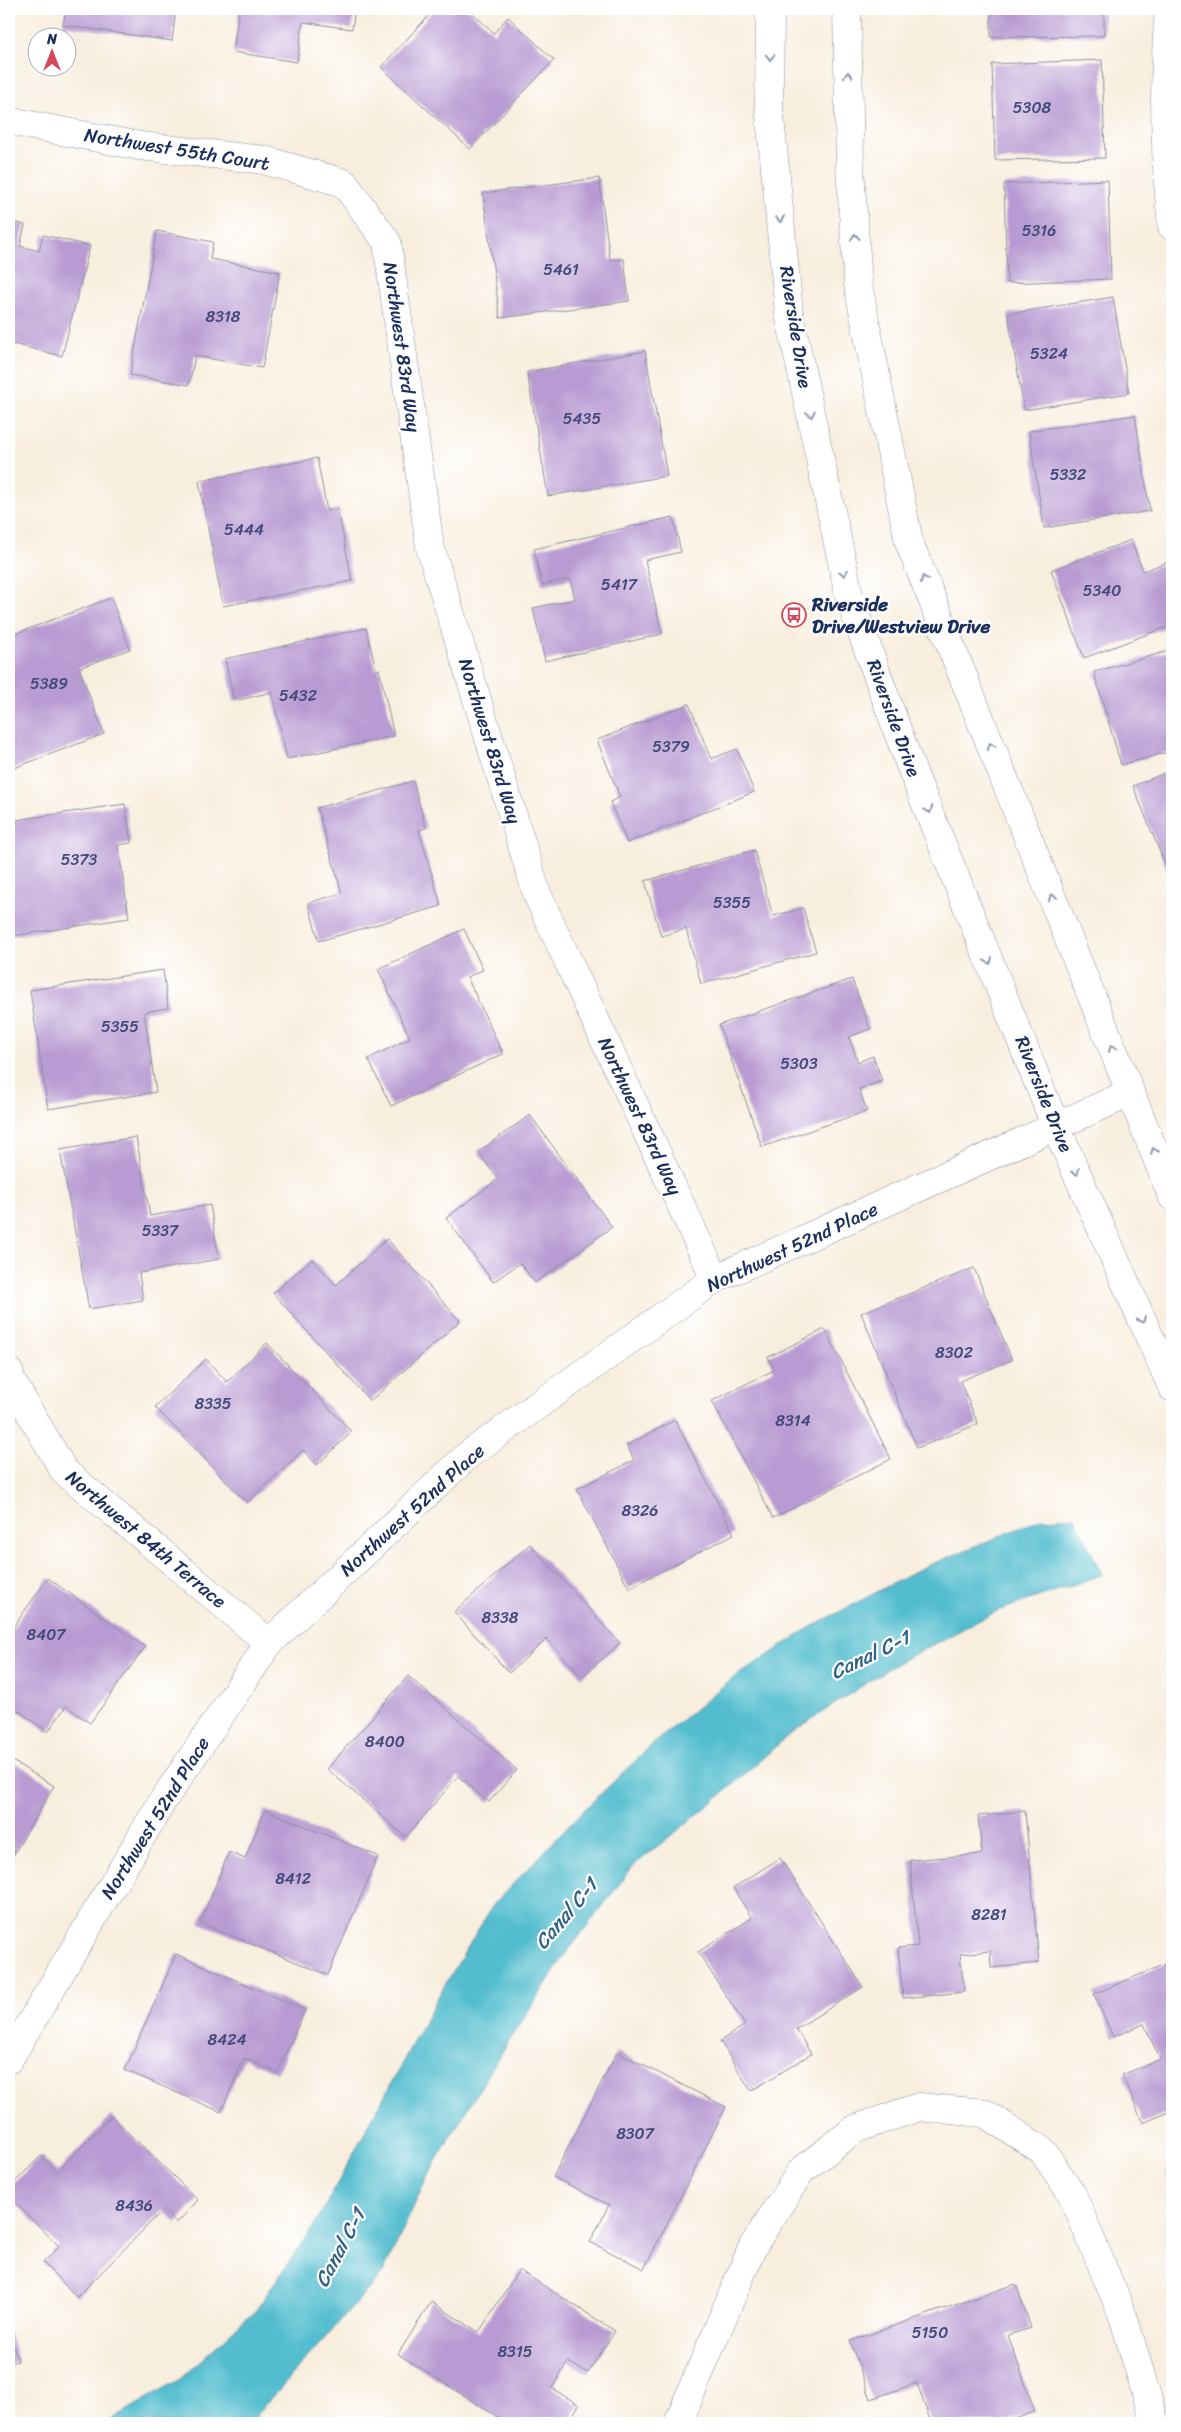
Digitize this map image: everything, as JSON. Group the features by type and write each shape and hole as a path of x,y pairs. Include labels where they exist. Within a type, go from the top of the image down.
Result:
{"street":[{"name":"Riverside Drive","path":"770,9 770,106 790,312 850,600 910,765 1056,1127 1172,1387"},
{"path":"847,9 850,168 858,286 909,542 1172,1196"},
{"path":"1169,9 1166,39 1166,178 1172,226"},
{"name":"Northwest 55th Court","path":"9,121 140,146 264,160 344,183"},
{"name":"Northwest 83rd Way","path":"344,183 387,242 430,547 537,894 715,1279"},
{"name":"Northwest 52nd Place","path":"9,2059 162,1802 269,1643 468,1455 715,1279 1130,1093"},
{"name":"Northwest 84th Terrace","path":"9,1372 11,1380 64,1471 269,1643"},
{"path":"678,2423 752,2246 801,2171 855,2129 919,2107 984,2113 1042,2150 1072,2194 1123,2316 1155,2423"}],"water":[{"name":"Canal C-1","path":"1075,1517 1102,1575 997,1611 892,1666 791,1733 714,1801 633,1866 565,1955 506,2045 430,2171 383,2273 249,2423 106,2423 180,2379 256,2310 316,2223 436,2000 493,1905 587,1807 653,1744 729,1681 811,1627 922,1568 1041,1519"}],"building":[{"path":"66,9 176,9 172,41 63,25"},
{"path":"239,9 355,9 352,29 303,22 297,62 233,52"},
{"path":"435,9 468,9 494,33 508,17 554,60 470,149 381,67"},
{"path":"991,9 1104,9 1104,36 991,37"},
{"path":"1102,60 1105,158 995,160 992,64"},
{"path":"599,178 610,260 624,259 629,301 500,318 483,193"},
{"path":"1108,180 1111,279 1007,283 1004,184"},
{"path":"9,221 25,225 20,246 39,251 43,235 90,246 62,356 9,343"},
{"path":"157,231 213,242 210,259 280,272 262,368 195,356 189,385 130,375"},
{"path":"1113,297 1129,393 1024,410 1008,314"},
{"path":"645,351 667,476 548,496 527,372"},
{"path":"1135,415 1150,511 1044,528 1029,431"},
{"path":"317,458 327,511 338,509 352,581 223,606 199,481"},
{"path":"673,517 681,552 645,560 662,634 545,661 533,608 575,599 570,579 542,585 534,549"},
{"path":"1131,540 1143,571 1168,562 1172,574 1172,625 1084,658 1051,570"},
{"path":"111,598 130,649 79,668 104,734 9,770 9,636"},
{"path":"366,628 376,670 379,669 394,736 287,759 272,692 234,701 225,659"},
{"path":"1172,650 1172,751 1121,765 1094,672"},
{"path":"689,704 711,759 737,749 754,792 627,843 610,802 620,797 597,740"},
{"path":"1172,770 1172,879 1171,879 1133,786"},
{"path":"413,781 426,828 419,830 441,906 319,941 308,903 342,893 317,808"},
{"path":"125,804 131,843 118,845 129,918 12,936 9,915 9,821"},
{"path":"754,850 773,916 803,908 816,952 701,984 686,929 661,936 645,881"},
{"path":"464,929 483,970 467,977 503,1054 391,1106 368,1059 410,1038 378,969"},
{"path":"163,970 168,1008 144,1012 156,1092 48,1109 30,990"},
{"path":"852,979 870,1029 849,1037 858,1062 873,1056 882,1081 859,1089 867,1111 762,1147 719,1025"},
{"path":"530,1115 612,1227 535,1283 520,1263 493,1282 446,1218 498,1179 478,1152"},
{"path":"136,1137 150,1216 210,1205 219,1259 139,1273 143,1300 89,1309 60,1150"},
{"path":"387,1239 460,1321 370,1401 273,1293 312,1259 336,1285"},
{"path":"974,1268 1012,1360 960,1381 978,1424 917,1448 861,1313"},
{"path":"825,1329 891,1459 773,1518 712,1401 774,1370 768,1357"},
{"path":"267,1343 352,1432 317,1465 303,1450 247,1503 155,1407 206,1359 227,1382"},
{"path":"675,1420 734,1534 629,1588 577,1489 634,1460 627,1445"},
{"path":"530,1544 620,1643 582,1677 547,1639 509,1673 454,1612"},
{"path":"48,1578 145,1647 90,1723 66,1706 48,1732 9,1704 9,1633"},
{"path":"408,1676 517,1770 489,1802 458,1776 406,1837 327,1769"},
{"path":"9,1759 54,1786 12,1857 9,1855"},
{"path":"265,1810 378,1856 328,1975 200,1923 229,1852 245,1859"},
{"path":"1025,1811 1039,1963 991,1968 990,1951 960,1954 964,1992 903,1998 898,1948 918,1946 910,1860 982,1854 978,1816"},
{"path":"780,1858 863,1987 796,2029 811,2054 751,2091 720,2041 745,2025 698,1952 752,1918 733,1888"},
{"path":"176,1954 305,2010 277,2073 244,2058 221,2112 125,2070"},
{"path":"1172,1961 1172,2111 1143,2123 1122,2075 1160,2059 1144,2024 1113,2037 1094,1994"},
{"path":"617,2052 726,2107 644,2269 590,2242 609,2205 553,2177"},
{"path":"111,2116 198,2200 177,2223 163,2210 77,2297 43,2263 59,2246 9,2197 9,2188 41,2156 57,2172"},
{"path":"1172,2170 1172,2191 1166,2172"},
{"path":"519,2270 615,2331 588,2373 568,2362 552,2388 579,2405 568,2423 494,2423 498,2417 398,2354 431,2302 479,2332"},
{"path":"1016,2284 1031,2328 1008,2335 1035,2412 1004,2423 931,2423 917,2383 871,2399 850,2341"},
{"path":"9,2331 18,2361 9,2363"}],"place":[{"name":"Riverside Drive/Westview Drive","path":"794,615"}]}
